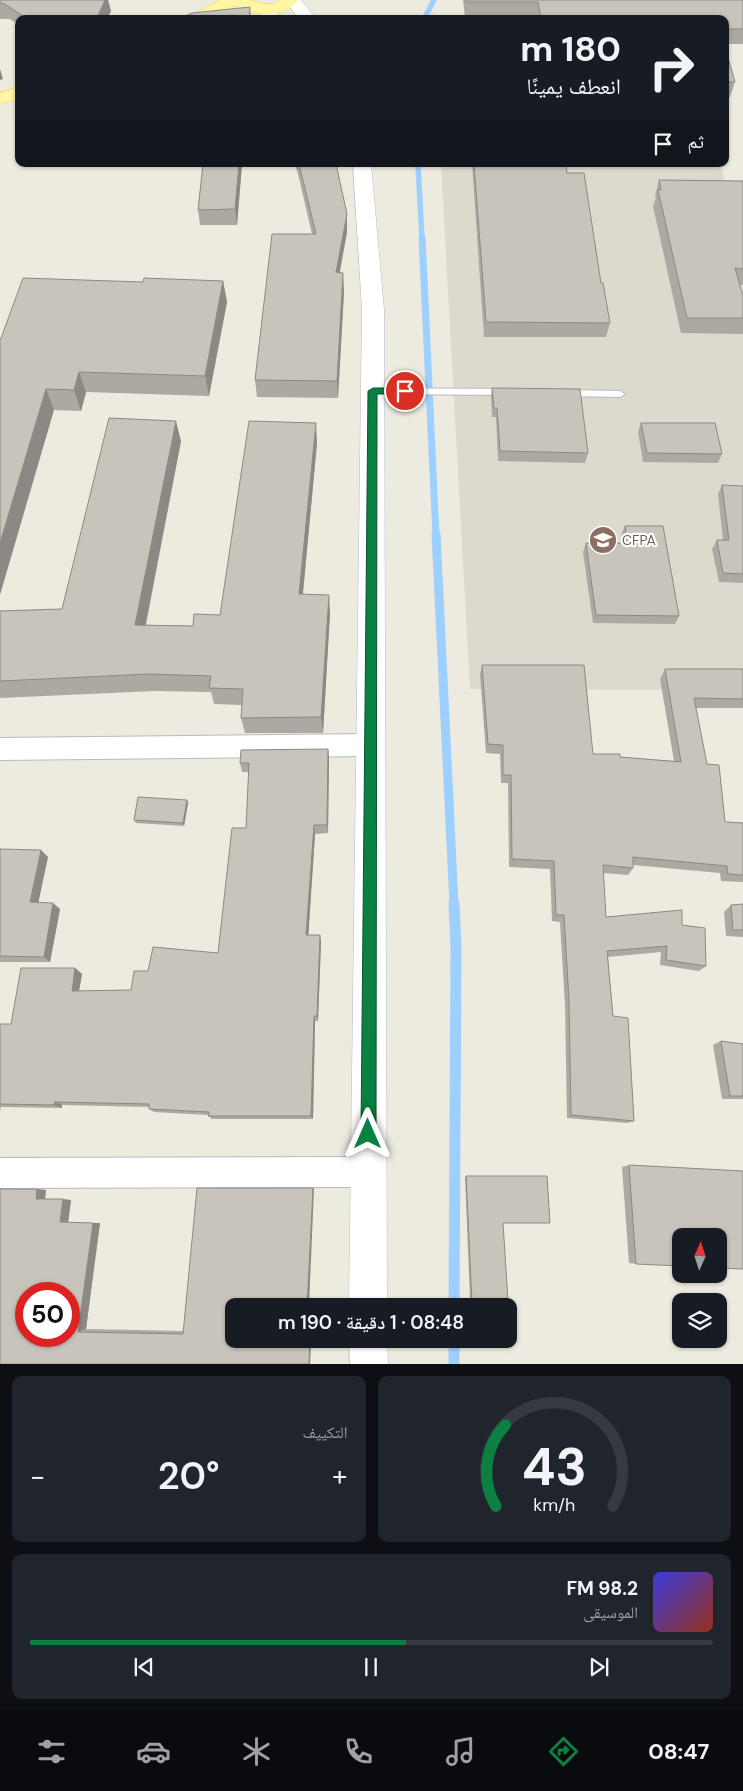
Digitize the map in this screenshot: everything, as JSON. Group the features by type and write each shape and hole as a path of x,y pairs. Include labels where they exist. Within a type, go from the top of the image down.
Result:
{"main road":[{"path":"205,15 232,0"},
{"path":"238,0 265,12"},
{"path":"239,15 265,12 292,0 305,15"},
{"path":"0,99 15,93"},
{"path":"362,167 373,310 368,1298"},
{"path":"368,1348 368,1364"}],"street":[{"path":"0,749 372,745"},
{"path":"0,1172 368,1172"}],"lane":[{"path":"373,391 513,392"},
{"path":"562,393 620,394"}],"shaded area":[{"name":"CFPA","path":"441,167 721,167 743,240 743,690 470,689"}],"building":[{"path":"105,0 98,15 21,15 5,4 0,3 0,1"},
{"path":"466,0 743,0 743,29 729,29 729,15 540,15 538,2 466,2"},
{"path":"250,7 249,15 187,15"},
{"path":"729,61 735,82 729,82"},
{"path":"203,167 239,167 235,209 198,210"},
{"path":"300,167 337,167 347,214 336,272 343,273 337,381 255,380 272,234 316,234"},
{"path":"474,167 566,167 567,173 584,173 601,283 603,283 610,323 486,322"},
{"path":"659,180 743,181 743,269 735,268 743,296 743,318 687,318 658,190 661,190"},
{"path":"23,278 143,282 144,278 223,281 205,376 79,372 74,390 46,389 0,543 0,341"},
{"path":"492,388 580,389 588,453 500,451 497,408 494,408"},
{"path":"109,418 176,421 135,625 193,626 194,614 220,615 249,421 316,423 299,594 329,595 321,717 241,718 243,689 209,688 211,676 149,674 0,681 0,611 62,609"},
{"path":"641,423 715,423 722,454 647,453"},
{"path":"722,485 743,486 743,574 723,573 717,540 729,540"},
{"path":"625,526 663,526 679,616 596,615 586,543 627,543"},
{"path":"482,665 584,665 593,754 620,754 620,757 681,762 665,669 743,669 743,699 694,698 707,764 719,765 725,822 743,823 743,875 728,874 727,866 633,857 633,868 603,865 606,917 682,910 682,925 705,928 706,966 666,960 667,946 607,951 613,1016 628,1018 634,1121 571,1115 569,1001 564,915 556,915 554,861 512,859 511,775 503,775 503,745 488,744"},
{"path":"328,749 327,825 314,825 306,935 320,935 317,1016 314,1016 311,1116 208,1116 209,1112 149,1109 149,1104 55,1102 54,1105 0,1104 0,1024 11,1024 21,968 75,968 72,991 131,990 134,971 148,971 153,947 218,953 232,828 246,828 249,763 240,763 241,750"},
{"path":"138,797 187,800 183,823 134,820"},
{"path":"0,849 41,850 30,902 53,903 44,957 0,956"},
{"path":"743,904 743,930 733,930 731,905"},
{"path":"721,1041 743,1044 743,1096 730,1096"},
{"path":"629,1165 743,1171 743,1269 728,1268 728,1228 672,1228 672,1266 636,1264"},
{"path":"466,1176 547,1176 550,1223 503,1223 508,1298 472,1298"},
{"path":"197,1188 313,1188 307,1298 225,1298 225,1348 310,1348 309,1364 0,1364 0,1189 37,1189 36,1199 63,1199 60,1222 93,1223 80,1317 80,1282 15,1282 15,1347 80,1347 80,1332 183,1334"}],"waterway":[{"path":"426,15 434,0"},
{"path":"418,167 422,239"},
{"path":"422,238 436,536"},
{"path":"436,534 454,905"},
{"path":"454,903 456,949 454,1298"},
{"path":"454,1348 454,1364"}],"place":[{"name":"CFPA","path":"603,540"}],"route":[{"path":"368,1134 373,391 405,391"}]}
